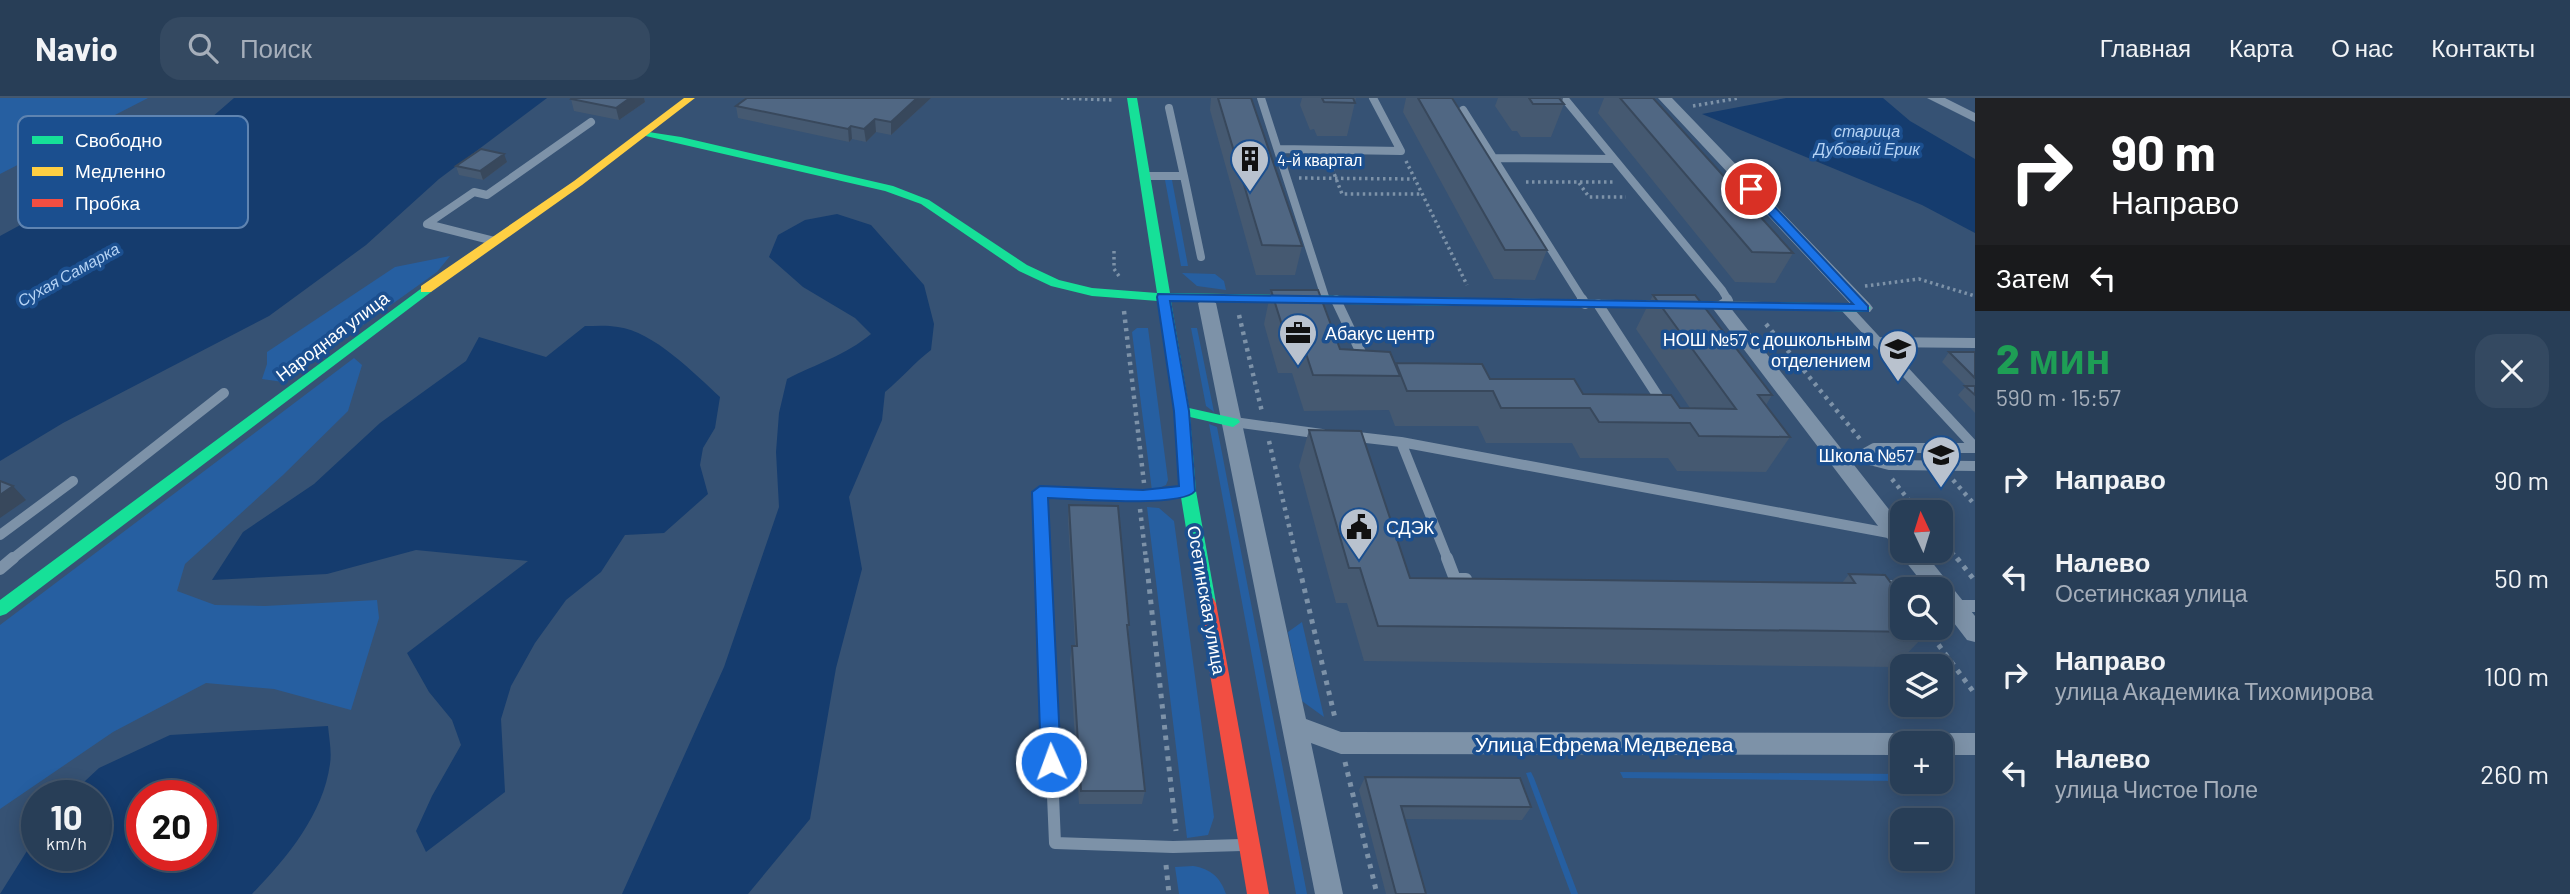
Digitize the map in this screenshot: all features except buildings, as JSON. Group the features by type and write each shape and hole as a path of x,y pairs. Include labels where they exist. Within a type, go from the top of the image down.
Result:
{"street":[{"name":"Народная улица","path":"0,609 690,98"},
{"name":"Осетинская улица","path":"1132,98 1182,411 1188,491 1258,894"},
{"path":"1934,98 1975,118"},
{"path":"1670,103 1864,308"},
{"path":"642,134 681,140 889,188 925,202 1023,268 1055,283 1092,292 1163,297 1591,304 1725,313 1864,308"},
{"path":"1207,303 1329,894"},
{"path":"1725,313 1890,525"},
{"path":"1182,411 1233,422"},
{"path":"1964,606 1975,633"},
{"name":"Улица Ефрема Медведева","path":"1296,727 1341,743 1890,744"},
{"path":"1953,744 1975,744"}],"lane":[{"path":"1261,98 1331,300 1369,367"},
{"path":"1279,149 1401,151 1373,98"},
{"path":"1564,98 1722,290 1728,301 1725,313"},
{"path":"1169,108 1201,257"},
{"path":"1463,110 1507,181 1673,418 1659,416"},
{"path":"494,241 428,224 474,192 486,195 591,122"},
{"path":"1492,158 1614,159"},
{"path":"1144,176 1184,176"},
{"path":"1846,308 1975,447"},
{"path":"1877,342 1975,344"},
{"path":"0,569 224,393"},
{"path":"1233,422 1401,442 1890,539"},
{"path":"1401,442 1455,579 1483,579"},
{"path":"1858,457 1874,448 1975,447"},
{"path":"1836,456 1858,457 1889,466 1975,466"},
{"path":"0,535 73,481"},
{"path":"1188,491 1143,496 1040,492 1055,842 1173,848 1251,844"},
{"path":"1867,586 1890,586"}],"path":[{"path":"1091,98 1092,105"},
{"path":"1670,103 1739,98"},
{"path":"1324,149 1342,194 1422,194"},
{"path":"1401,151 1475,302"},
{"path":"1288,178 1414,179"},
{"path":"1507,181 1633,183"},
{"path":"1578,182 1589,197 1645,197"},
{"path":"1114,251 1114,270 1122,287"},
{"path":"1864,308 1865,285 1919,279 1975,296"},
{"path":"1124,305 1145,491"},
{"path":"1237,308 1264,420"},
{"path":"1725,313 1764,321 1869,451"},
{"path":"1268,440 1335,719"},
{"path":"1879,463 1909,500"},
{"path":"1941,466 1975,505"},
{"path":"1140,507 1177,839"},
{"path":"1953,554 1975,581"},
{"path":"1935,640 1975,694"},
{"path":"1345,761 1377,894"},
{"path":"1166,865 1169,894"}],"shaded area":[{"path":"0,98 148,98 113,116 18,116 18,165 0,174"},
{"path":"1165,180 1172,180 1188,266 1181,266"},
{"path":"450,256 437,272 283,382 262,379 267,364 267,352 395,267"},
{"path":"1182,273 1215,274 1224,281 1226,290 1197,286"},
{"path":"1137,328 1148,328 1168,480 1166,485 1152,491 1132,332"},
{"path":"1191,328 1197,328 1214,412 1206,406"},
{"path":"354,358 362,365 348,411 283,475 185,564 177,591 215,605 265,606 377,600 379,618 351,710 274,689 206,683 113,732 43,780 21,780 21,795 0,809 0,625"},
{"path":"1209,424 1217,427 1307,894 1296,894"},
{"path":"1147,507 1159,508 1174,521 1214,817 1208,835 1187,838"},
{"path":"1302,622 1324,717 1302,701 1288,632"},
{"path":"1531,772 1578,894 1571,894 1526,773"},
{"path":"1620,772 1890,774 1890,781 1623,778"},
{"path":"1193,866 1214,875 1226,894 1179,894 1175,867"}],"water":[{"name":"Сухая Самарка","path":"234,98 547,98 439,179 366,245 269,316 63,423 0,461 0,236 18,226 248,228 248,116 213,116"},
{"name":"старица Дубовый Ерик","path":"1786,98 1883,98 1910,121 1975,159 1975,233 1922,205 1702,114"},
{"path":"837,214 871,225 924,285 934,324 931,350 885,392 882,420 849,497 862,569 836,668 810,819 748,894 622,894 724,667 779,507 776,452 779,413 787,379 841,354 871,334 855,318 803,287 769,257 778,235 805,220"},
{"path":"585,326 618,327 645,336 673,355 720,397 715,428 703,448 700,465 708,494 664,533 625,535 601,572 566,600 535,643 511,686 501,719 505,792 426,852 416,831 461,745 452,720 429,692 407,653 528,561 416,550 327,574 212,580 243,532 314,484 380,423 466,361 479,337 546,357"},
{"path":"328,726 331,759 320,801 290,851 252,894 0,894 21,861 21,871 112,871 112,780 86,780 99,768 170,735"}],"traffic: fast":[{"path":"1132,98 1182,411 1188,491 1207,603"},
{"path":"642,134 681,140 889,188 925,202 1023,268 1055,283 1092,292 1163,297 1466,302"},
{"path":"0,609 426,289"},
{"path":"1763,306 1864,308"},
{"path":"1182,411 1233,422"}],"traffic: slow":[{"path":"426,289 578,183 690,98"},
{"path":"1466,302 1763,306"}],"traffic: jam":[{"path":"1207,603 1258,894"}],"place":[{"name":"4-й квартал","path":"1250,193"},
{"name":"Абакус центр","path":"1298,367"},
{"name":"НОШ №57 с дошкольным отделением","path":"1898,383"},
{"name":"Школа №57","path":"1941,489"},
{"name":"СДЭК","path":"1359,561"}],"route":[{"path":"1051,762 1040,492 1143,496 1188,491 1182,411 1163,297 1864,308 1751,189"}]}
